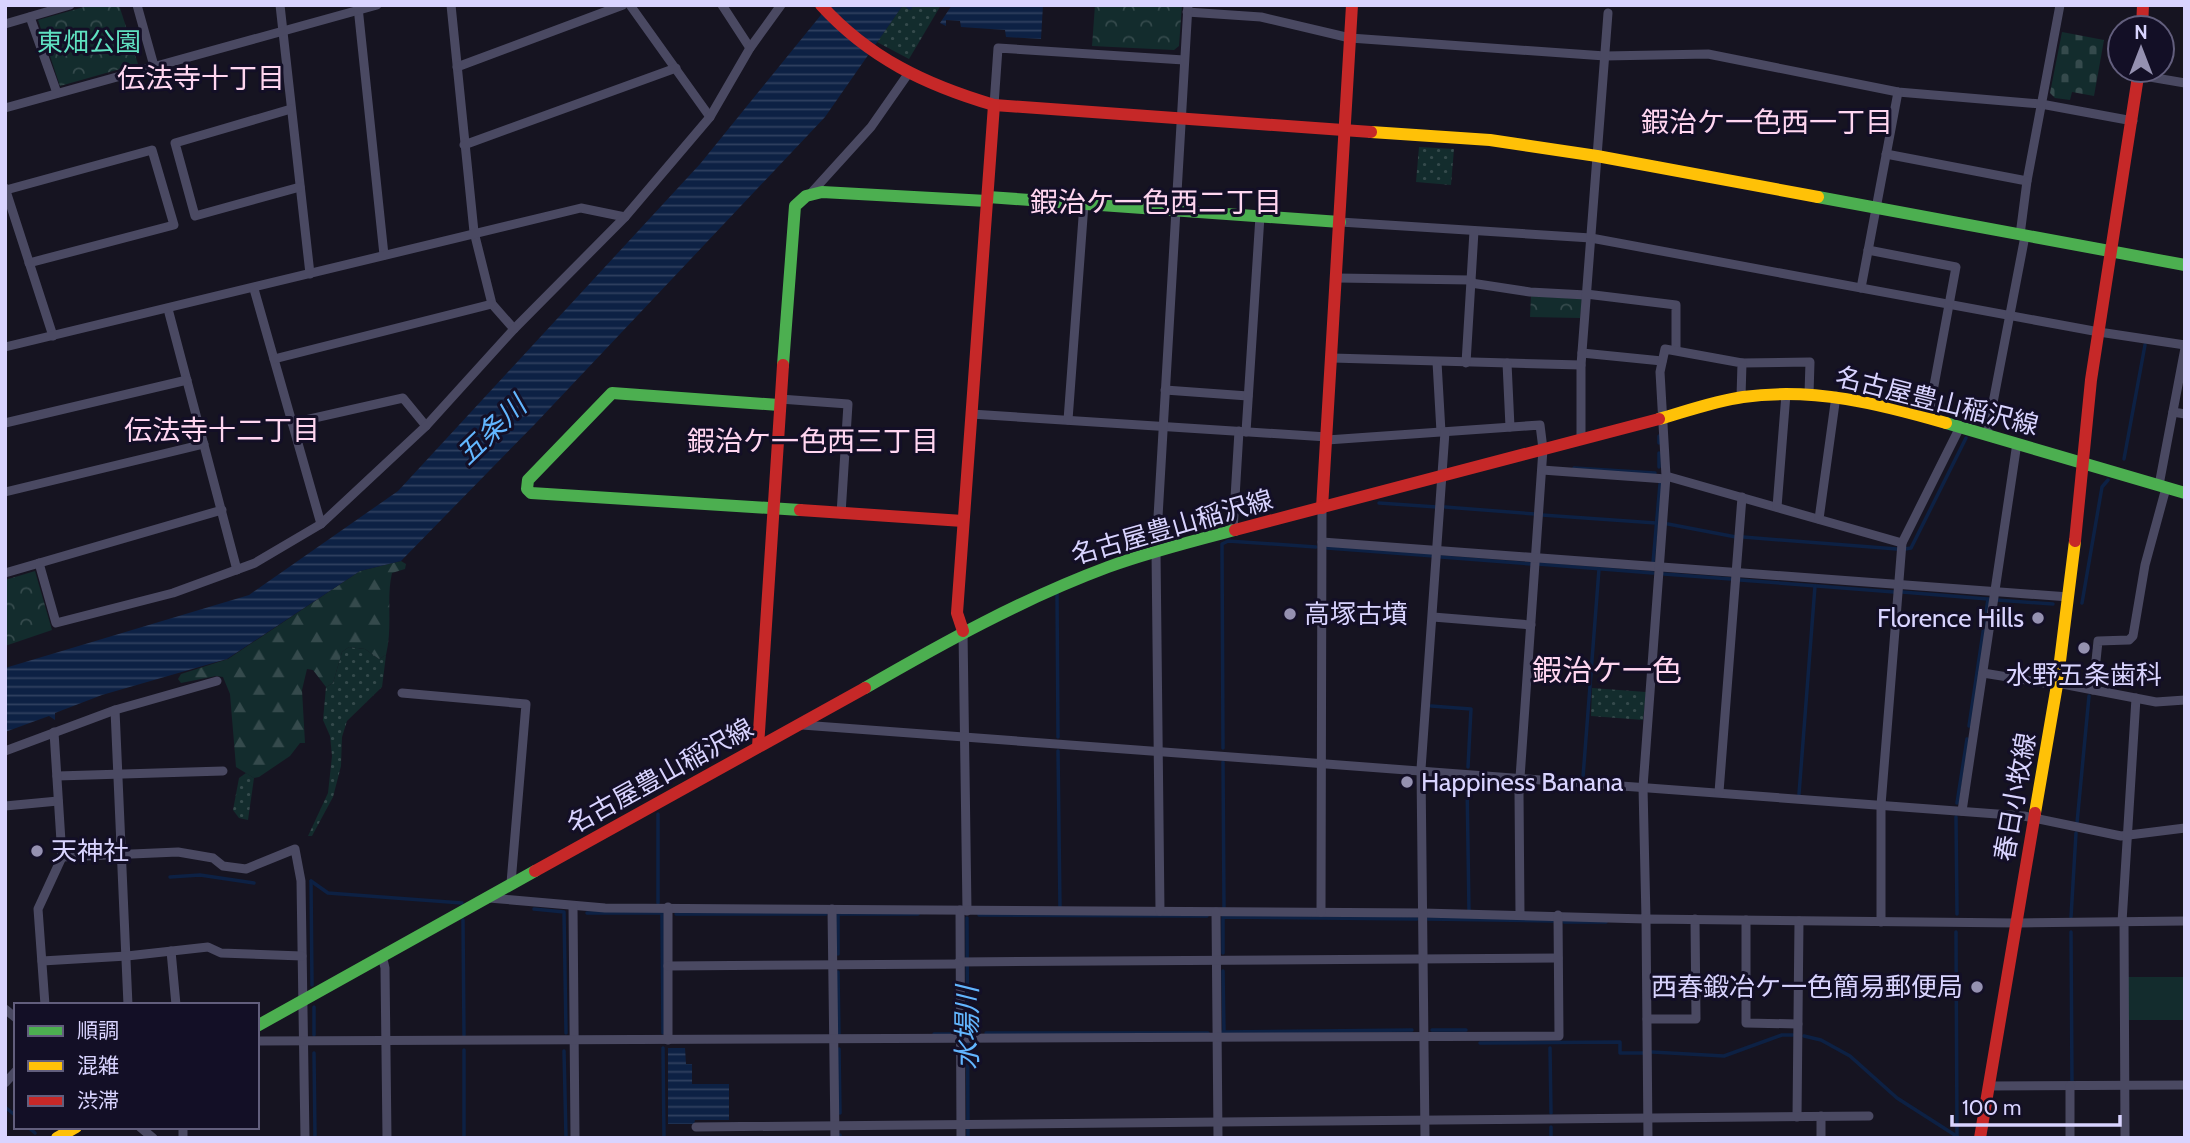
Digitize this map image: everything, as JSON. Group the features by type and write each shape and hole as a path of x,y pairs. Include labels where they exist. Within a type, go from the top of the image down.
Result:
{"street":[{"path":"5,24 70,5"},
{"path":"137,5 154,66"},
{"path":"279,5 310,274"},
{"path":"5,108 377,5"},
{"path":"451,5 474,232 492,304 514,329"},
{"path":"457,67 623,5"},
{"path":"630,5 710,117"},
{"path":"722,5 751,48"},
{"path":"38,563 56,623 173,593 237,570 281,549 321,524 426,426 514,329 625,216 710,117 751,48 781,5"},
{"path":"821,5 855,40 892,66 924,83 995,105 1458,136 1597,156 2185,265"},
{"path":"1321,912 1322,508 1352,5"},
{"path":"1987,434 2010,315 2027,181 2060,5"},
{"path":"359,8 384,255"},
{"path":"1160,911 1156,551 1188,9 1261,17 1350,38 1605,55 1708,54 1898,92 2042,104 2133,121"},
{"path":"1581,439 1581,365 1608,13"},
{"path":"30,17 57,93"},
{"path":"961,1138 966,1124 963,962 964,736 963,631 957,613 998,48 1184,60"},
{"path":"464,145 676,68"},
{"path":"758,747 793,216 796,206 871,127 908,74"},
{"name":"春日小牧線","path":"1980,1138 2057,684 2099,332 2138,84"},
{"path":"1861,288 1898,92"},
{"path":"291,109 175,143 195,216 300,187"},
{"path":"29,263 174,225 152,150 6,189 29,263 53,336"},
{"path":"1886,154 2027,181"},
{"path":"812,192 1084,204 1591,238 2185,346 2133,636 2129,639 2098,641 2094,690"},
{"path":"1068,420 1084,204"},
{"path":"5,347 581,208 625,216"},
{"path":"1233,531 1248,396 1260,216"},
{"path":"1465,363 1474,230"},
{"path":"1868,250 1956,267 1928,418"},
{"path":"1337,278 1471,281 1530,292 1676,305 1676,349"},
{"path":"254,289 321,524"},
{"path":"274,359 492,304"},
{"path":"168,309 237,570"},
{"path":"1648,1138 1643,786 1666,477 1662,361 1665,349 1742,363 1810,362 1809,394"},
{"path":"1582,354 1662,361"},
{"path":"1332,358 1581,365"},
{"path":"1425,1138 1421,769 1443,476 1443,432 1437,362"},
{"path":"1507,363 1510,428"},
{"path":"1741,397 1742,363"},
{"path":"5,423 187,380"},
{"path":"1165,390 1248,396"},
{"path":"841,514 848,404 612,393 526,484 531,493 772,510 841,514 963,521"},
{"path":"1777,508 1786,394"},
{"name":"名古屋豊山稲沢線","path":"259,1025 963,631 1075,578 1156,551 1741,397 1786,394 1836,396 1928,418 2185,494"},
{"path":"1819,519 1836,396"},
{"path":"292,423 403,398 426,426"},
{"path":"2173,412 2185,414"},
{"path":"971,414 1327,438 1539,425 1543,449 1542,470 1520,777 1520,915"},
{"path":"1881,922 1881,805 1902,543 1960,427"},
{"path":"1962,811 2017,443"},
{"path":"5,492 204,444"},
{"path":"1542,470 1666,477 1902,543"},
{"path":"1719,792 1742,497"},
{"path":"5,573 222,510"},
{"path":"1322,542 2069,597"},
{"path":"1433,617 1531,625"},
{"path":"1983,673 2156,702 2185,700"},
{"path":"5,751 115,710 217,681"},
{"path":"402,693 526,704 511,884"},
{"path":"2125,1138 2123,921 2136,698"},
{"path":"115,710 128,1003"},
{"path":"800,724 1962,811 2034,818 2128,835 2185,828"},
{"path":"46,1003 38,909 62,857 54,732"},
{"path":"57,776 223,771"},
{"path":"5,806 58,802"},
{"path":"62,857 178,852 213,858 223,866 246,869 295,849 301,881 305,1138"},
{"path":"486,898 573,906 1423,913 1881,922 2185,921"},
{"path":"573,906 575,1138"},
{"path":"668,907 668,1040"},
{"path":"832,909 835,1138"},
{"path":"1216,912 1218,1138"},
{"path":"259,1041 1559,1036 1558,915"},
{"path":"1647,1019 1696,1019 1695,919"},
{"path":"1746,920 1746,1023 1798,1024"},
{"path":"1797,1117 1799,921"},
{"path":"42,961 127,956 208,947 221,953 302,956"},
{"path":"172,951 176,1003"},
{"path":"382,955 385,968 387,1138"},
{"path":"668,966 1558,958"},
{"path":"1989,1086 2185,1085"},
{"path":"2070,1086 2070,1138"},
{"path":"1821,1116 1821,1138"},
{"path":"696,1127 1869,1116"},
{"path":"57,1138 73,1129"}],"green space":[{"name":"東畑公園","path":"91,5 119,5 138,64 60,86 38,20"},
{"path":"903,5 941,5 909,59 877,42"},
{"path":"1095,5 1182,5 1179,46 1174,50 1092,46"},
{"path":"2062,32 2104,40 2094,96 2072,92 2070,100 2055,98 2050,93"},
{"path":"1419,147 1454,149 1451,185 1416,182"},
{"path":"1531,296 1582,299 1580,318 1530,317"},
{"path":"401,561 406,564 405,569 392,573 390,582 386,655 379,659 365,649 349,647 342,652 333,683 326,687 313,670 307,669 302,690 305,743 300,743 290,756 259,777 254,778 236,767 230,694 223,677 181,683 178,679 181,674 228,659 360,571"},
{"path":"35,571 52,630 5,646 5,580"},
{"path":"349,647 365,649 379,659 386,655 382,687 347,721 342,737 341,766 333,797 312,836 308,836 328,793 332,756 330,736 323,720 326,687 333,683 342,652"},
{"path":"1592,688 1646,692 1643,720 1591,716"},
{"path":"246,773 254,778 248,820 239,818 233,810 239,778"},
{"path":"2128,977 2185,977 2185,1020 2128,1020"}],"water":[{"name":"五条川","path":"829,5 903,5 825,117 535,424 401,561 360,571 227,659 102,695 55,713 55,720 49,716 5,732 5,668 249,595 398,491 700,164"},
{"path":"952,5 1043,5 1041,39 1006,37 1005,30 961,27 960,21 946,20 946,26 940,23"},
{"path":"668,1048 685,1048 686,1064 692,1064 692,1084 729,1084 729,1120 695,1120 694,1124 668,1124"}],"waterway":[{"path":"906,5 910,8"},
{"path":"2124,459 2145,345"},
{"path":"1659,436 1659,443"},
{"path":"1905,549 1911,548 1966,438"},
{"path":"1659,453 1659,467"},
{"path":"1574,468 1655,473"},
{"path":"2082,603 2102,487 2108,480"},
{"path":"1653,563 1660,484"},
{"path":"1379,503 1437,507"},
{"path":"1445,507 1535,514"},
{"path":"1542,515 1656,523"},
{"path":"1668,524 1736,537"},
{"path":"1743,537 1897,549"},
{"path":"1223,748 1222,544 1228,541 1316,547"},
{"path":"1327,548 1434,556"},
{"path":"1441,557 1531,564"},
{"path":"1538,564 1653,573"},
{"path":"1583,777 1599,569"},
{"path":"1664,574 1731,579"},
{"path":"1740,580 1894,592"},
{"path":"1799,794 1815,586"},
{"path":"1902,592 1988,599"},
{"path":"1057,593 1058,737"},
{"path":"1969,726 1988,599"},
{"path":"1997,600 2053,604"},
{"path":"2077,823 2089,696"},
{"path":"1431,706 1471,709 1468,767"},
{"path":"1957,803 1967,739"},
{"path":"1058,751 1060,908"},
{"path":"1223,762 1224,908"},
{"path":"1467,782 1469,912"},
{"path":"658,814 658,903"},
{"path":"1956,817 1957,914"},
{"path":"2071,917 2076,833"},
{"path":"170,877 200,875 254,883"},
{"path":"311,881 328,893 462,903"},
{"path":"311,881 312,985"},
{"path":"534,909 564,912 566,1033"},
{"path":"587,913 662,913 663,1033"},
{"path":"676,914 826,914"},
{"path":"838,954 838,914 918,914"},
{"path":"979,915 1207,916"},
{"path":"1223,953 1223,917 1417,919"},
{"name":"水場川","path":"967,918 968,1138"},
{"path":"1428,919 1553,921"},
{"path":"463,920 464,1035"},
{"path":"1564,922 1606,922"},
{"path":"1956,932 1957,1137"},
{"path":"2071,932 2072,1084"},
{"path":"1223,971 1224,1032"},
{"path":"838,972 839,1035"},
{"path":"314,1007 314,1035"},
{"path":"1222,1032 1412,1030"},
{"path":"1432,1030 1466,1030"},
{"path":"986,1033 1208,1033"},
{"path":"934,1034 950,1034"},
{"path":"1652,1052 1724,1056 1782,1035 1793,1035"},
{"path":"1804,1036 1821,1040 1850,1056 1897,1098 1958,1137"},
{"path":"1480,1043 1620,1042 1620,1053 1644,1053"},
{"path":"663,1048 664,1138"},
{"path":"1550,1048 1551,1113"},
{"path":"839,1049 840,1113"},
{"path":"464,1050 464,1138"},
{"path":"564,1051 566,1138"},
{"path":"314,1053 315,1138"},
{"path":"5,1107 14,1114"},
{"path":"1551,1127 1551,1138"},
{"path":"30,1129 35,1133"}],"traffic: fast":[{"path":"783,365 795,206 806,196 822,192 987,201"},
{"path":"988,197 1340,222"},
{"path":"1818,197 2185,265"},
{"path":"779,405 612,393 528,480 527,489 531,493 800,510"},
{"path":"1946,423 2185,493"},
{"path":"865,688 1045,593 1139,556 1235,530"},
{"path":"259,1025 535,871"}],"traffic: slow":[{"path":"1371,132 1490,140 1597,156 1818,197"},
{"path":"1659,419 1732,399 1795,394 1846,399 1946,423"},
{"path":"2035,813 2057,685 2075,541"},
{"path":"57,1138 73,1129"}],"traffic: jam":[{"path":"821,5 839,24 879,55 922,79 994,105 1371,132"},
{"path":"1322,508 1352,5"},
{"path":"2143,5 2143,14"},
{"path":"2075,541 2091,380 2137,84"},
{"path":"963,631 957,613 994,105"},
{"path":"758,747 783,365"},
{"path":"1235,530 1659,419"},
{"path":"800,510 963,521"},
{"path":"535,871 865,688"},
{"path":"1980,1138 2035,813"}],"place":[{"name":"高塚古墳","path":"1290,614"},
{"name":"Florence Hills","path":"2038,618"},
{"name":"水野五条歯科","path":"2084,648"},
{"name":"Happiness Banana","path":"1407,782"},
{"name":"天神社","path":"37,851"},
{"name":"西春鍛冶ケ一色簡易郵便局","path":"1977,987"}],"district":[{"name":"伝法寺十丁目","path":"201,78"},
{"name":"鍜治ケ一色西一丁目","path":"1767,122"},
{"name":"鍜治ケ一色西二丁目","path":"1156,202"},
{"name":"伝法寺十二丁目","path":"222,430"},
{"name":"鍜治ケ一色西三丁目","path":"813,441"},
{"name":"鍜治ケ一色","path":"1607,671"}]}
